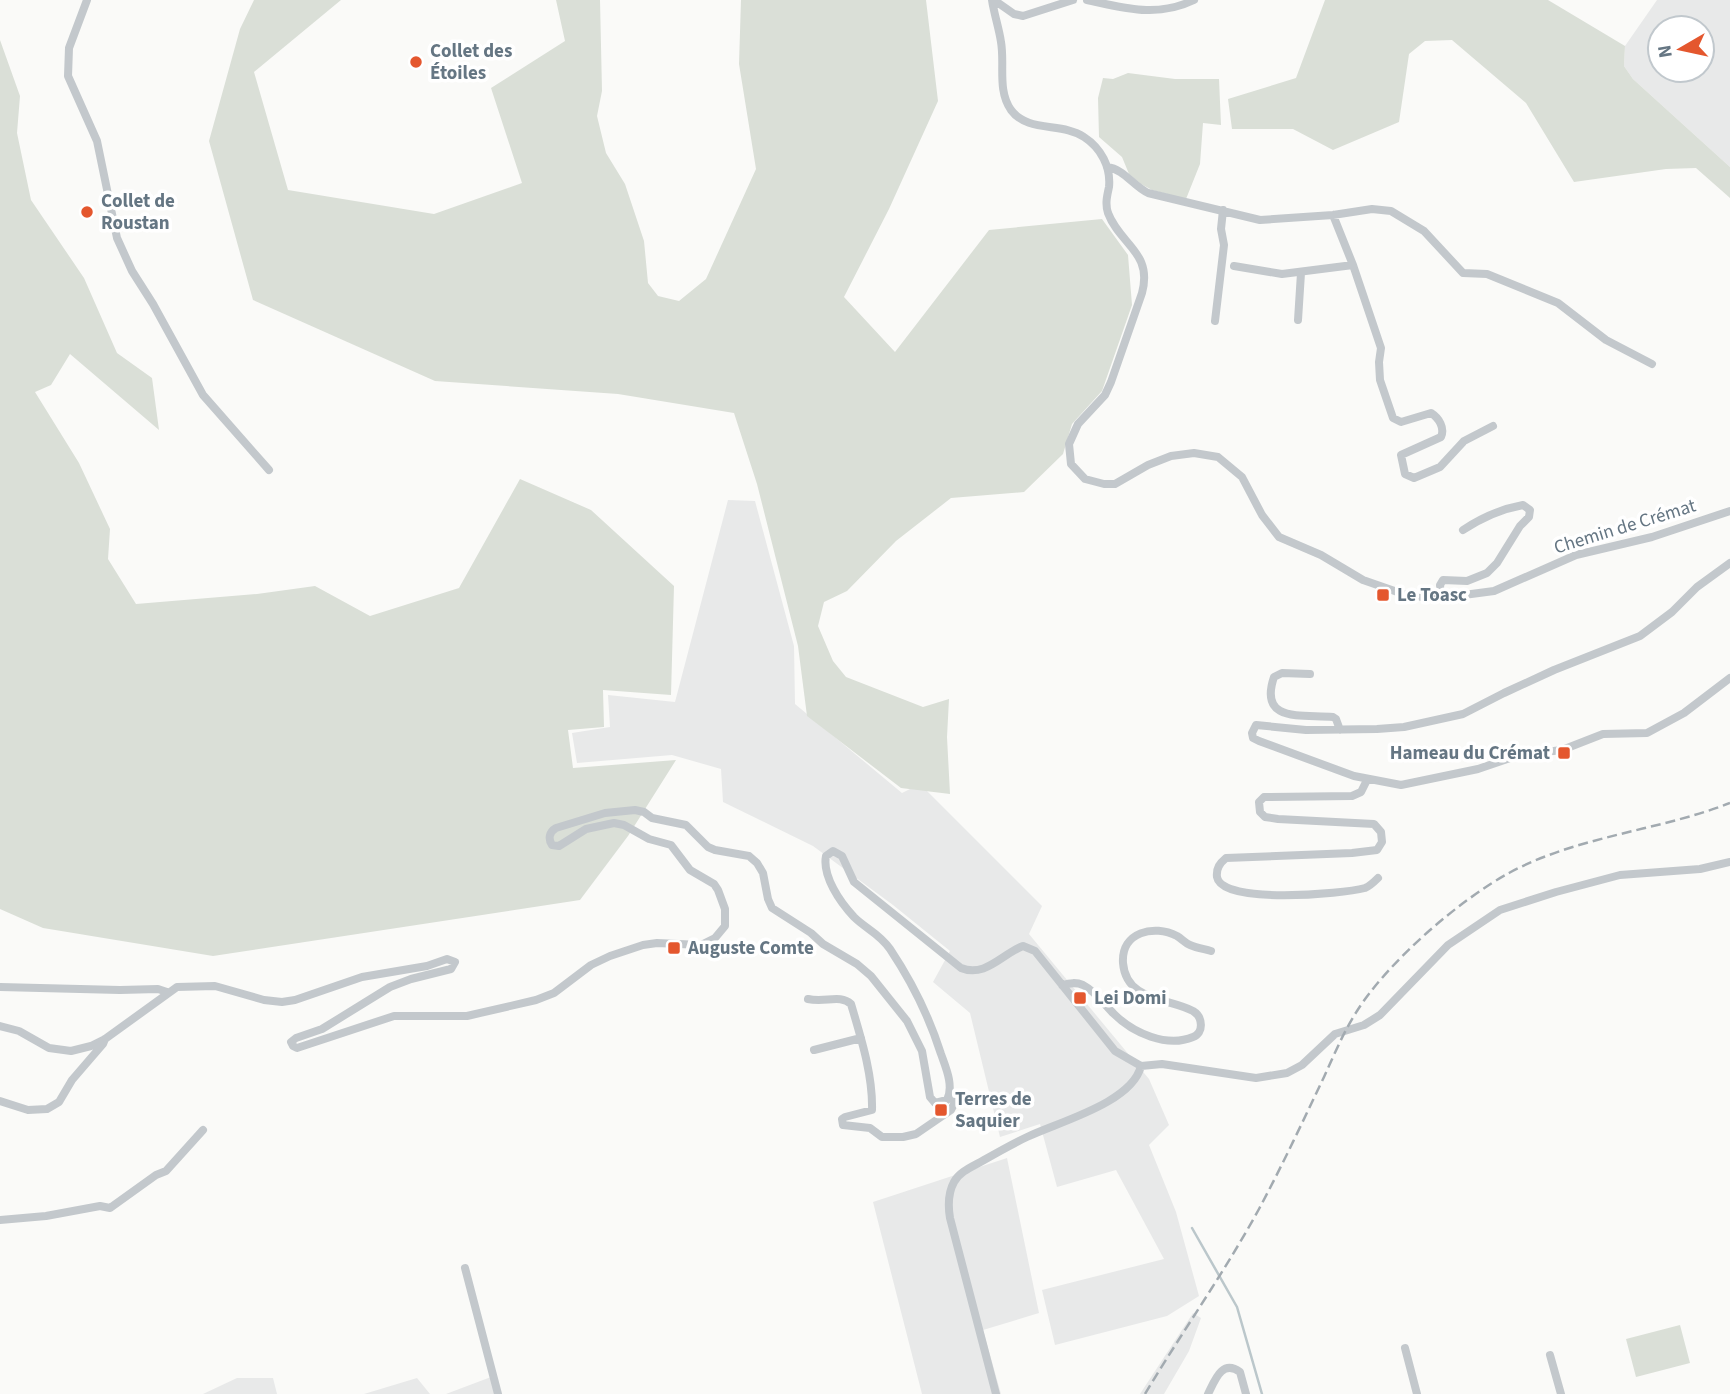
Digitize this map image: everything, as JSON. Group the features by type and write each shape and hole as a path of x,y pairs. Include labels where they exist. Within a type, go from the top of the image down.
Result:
{"street":[{"path":"87,0 69,48 68,76 97,141 117,238 132,271 203,395 269,470"},
{"path":"993,0 1014,14 1023,16 1073,0"},
{"path":"993,0 1002,43 1004,97 1013,113 1028,123 1064,128 1084,137 1101,153 1107,167 1123,173 1139,189 1260,220 1333,215 1372,209 1391,211 1424,231 1463,272 1487,274 1558,303 1606,341 1652,364"},
{"path":"1087,0 1140,10 1163,11 1194,0"},
{"name":"Chemin de Crémat","path":"1107,167 1110,178 1107,209 1114,225 1138,254 1144,268 1145,284 1108,389 1078,424 1069,444 1071,464 1085,479 1115,484 1148,465 1171,456 1194,453 1218,457 1242,477 1262,515 1279,537 1321,555 1380,587 1409,596 1441,598 1501,589 1576,555 1652,537 1730,511"},
{"path":"1215,321 1224,245 1221,229 1223,210"},
{"path":"1333,215 1381,348 1380,380 1393,418 1401,422 1431,413 1436,416 1444,431 1441,437 1401,455 1408,477 1414,478 1440,467 1464,441 1493,426"},
{"path":"1234,266 1277,273 1301,273 1353,265"},
{"path":"1298,320 1301,273"},
{"path":"1441,598 1440,585 1443,580 1475,579 1493,568 1520,526 1529,517 1530,510 1523,505 1496,512 1463,530"},
{"path":"1730,563 1696,587 1672,612 1640,636 1504,692 1463,714 1404,727 1306,730 1260,724 1256,725 1252,733 1253,738 1259,741 1367,780 1413,784 1491,766 1519,755 1562,750 1603,734 1647,733 1684,713 1730,678"},
{"path":"1310,674 1282,673 1274,677 1269,700 1279,710 1303,716 1333,717 1340,730"},
{"path":"1367,780 1361,792 1352,796 1264,797 1259,802 1260,813 1265,817 1278,819 1374,824 1381,832 1382,842 1377,850 1226,858 1216,872 1219,882 1226,888 1265,895 1368,887 1378,878"},
{"path":"0,1026 19,1031 50,1048 82,1049 105,1039 167,992 181,986 208,986 282,1002 371,974 427,966 447,959 454,962 451,969 390,987 322,1029 293,1040 292,1045 297,1048 394,1016 467,1016 536,1000 554,993 599,961 643,946 663,943 695,946 710,942 725,926 722,899 714,884 690,870 671,845 649,839 624,825 614,823 586,829 559,846 550,842 551,833 556,828 605,813 635,810 652,818 686,825 708,847 750,856 763,873 772,908 871,976 907,1021 917,1039 926,1064 930,1097 936,1103 942,1103 949,1096"},
{"path":"808,999 825,1002 840,998 851,1004 861,1038 872,1110 845,1117 842,1119 843,1125 870,1128 882,1137 890,1138 916,1134 951,1110 955,1102 949,1096 948,1076 925,1010 888,946 853,916 832,886 825,870 827,856 834,851 840,853 854,882 961,968 968,971 982,969 1019,947 1026,946 1040,956 1115,1051 1137,1067 1162,1064 1256,1078 1287,1073 1302,1065 1335,1034 1364,1025 1380,1015 1448,945 1500,910 1620,875 1700,869 1730,862"},
{"path":"1062,985 1072,982 1086,986 1117,1017 1143,1034 1176,1041 1190,1038 1199,1034 1198,1016 1194,1012 1167,1004 1139,991 1128,979 1123,966 1124,953 1134,935 1152,930 1178,936 1187,944 1211,951"},
{"path":"0,987 158,989 167,992"},
{"path":"814,1050 861,1038"},
{"path":"0,1101 28,1110 47,1109 59,1102 72,1080 105,1039"},
{"path":"996,1394 950,1219 949,1199 953,1183 968,1169 1008,1147 1097,1106 1127,1088 1137,1067"},
{"path":"0,1220 46,1216 100,1206 110,1208 156,1175 166,1171 203,1130"},
{"path":"465,1268 498,1394"},
{"path":"1405,1348 1418,1394"},
{"path":"1550,1355 1562,1394"},
{"path":"1208,1394 1219,1373 1230,1367 1240,1372 1246,1394"}],"shaded area":[{"path":"254,0 341,0 254,72 288,190 434,214 522,183 491,88 565,41 556,0 600,0 602,91 597,116 606,153 625,184 644,241 648,283 658,296 679,301 706,279 756,169 739,64 741,0 926,0 938,101 889,209 844,297 895,352 989,230 1102,219 1128,255 1132,305 1102,391 1072,424 1063,454 1024,492 951,498 896,541 847,591 824,602 818,626 833,661 846,677 923,707 949,699 947,737 950,794 901,788 807,716 798,646 757,484 734,413 618,394 435,381 253,300 209,141 240,29"},
{"path":"1325,0 1548,0 1625,46 1624,66 1633,79 1730,167 1730,198 1696,168 1666,169 1574,182 1526,103 1452,40 1425,41 1409,54 1399,122 1333,150 1293,129 1232,129 1228,99 1296,78"},
{"path":"1657,0 1730,0 1730,167 1633,79 1624,66 1625,46 1646,16 1646,84 1716,84 1716,14 1647,14"},
{"path":"0,40 20,96 17,133 31,200 84,278 117,353 152,378 159,430 70,354 51,385 35,392 79,463 110,529 108,559 136,604 257,594 315,586 370,616 459,588 520,479 591,510 674,586 671,695 603,690 604,727 568,730 573,768 676,760 628,836 580,900 213,956 43,928 0,909"},
{"path":"1128,73 1175,79 1219,79 1221,125 1203,123 1200,164 1186,199 1152,190 1141,184 1129,174 1122,157 1099,137 1098,98 1103,78 1113,79"},
{"path":"728,500 755,501 794,646 795,704 902,793 920,784 1042,906 1029,934 1149,1079 1169,1125 1149,1145 1176,1212 1199,1296 1167,1316 1055,1345 1042,1290 1164,1259 1116,1170 1057,1187 1040,1124 1000,1137 970,1013 933,982 950,951 813,846 723,802 721,769 672,755 577,763 572,733 610,727 608,695 675,702"},
{"path":"1007,1158 1039,1313 983,1330 1001,1394 922,1394 873,1202"},
{"path":"1193,1313 1201,1318 1189,1351 1164,1394 1140,1394"},
{"path":"1680,1325 1690,1363 1636,1377 1626,1339"},
{"path":"491,1377 496,1394 446,1394"},
{"path":"237,1378 273,1378 277,1394 203,1394"},
{"path":"417,1378 430,1394 364,1394"}],"waterway":[{"path":"1192,1228 1237,1307 1262,1394"}],"railway":[{"path":"1145,1394 1259,1209 1352,1019 1370,992 1405,953 1468,899 1509,873 1562,850 1675,821 1730,803"}],"place":[{"name":"Collet des Étoiles","path":"416,62"},
{"name":"Collet de Roustan","path":"87,212"},
{"name":"Le Toasc","path":"1383,595"},
{"name":"Hameau du Crémat","path":"1564,753"},
{"name":"Auguste Comte","path":"674,948"},
{"name":"Lei Domi","path":"1080,998"},
{"name":"Terres de Saquier","path":"941,1110"}]}
